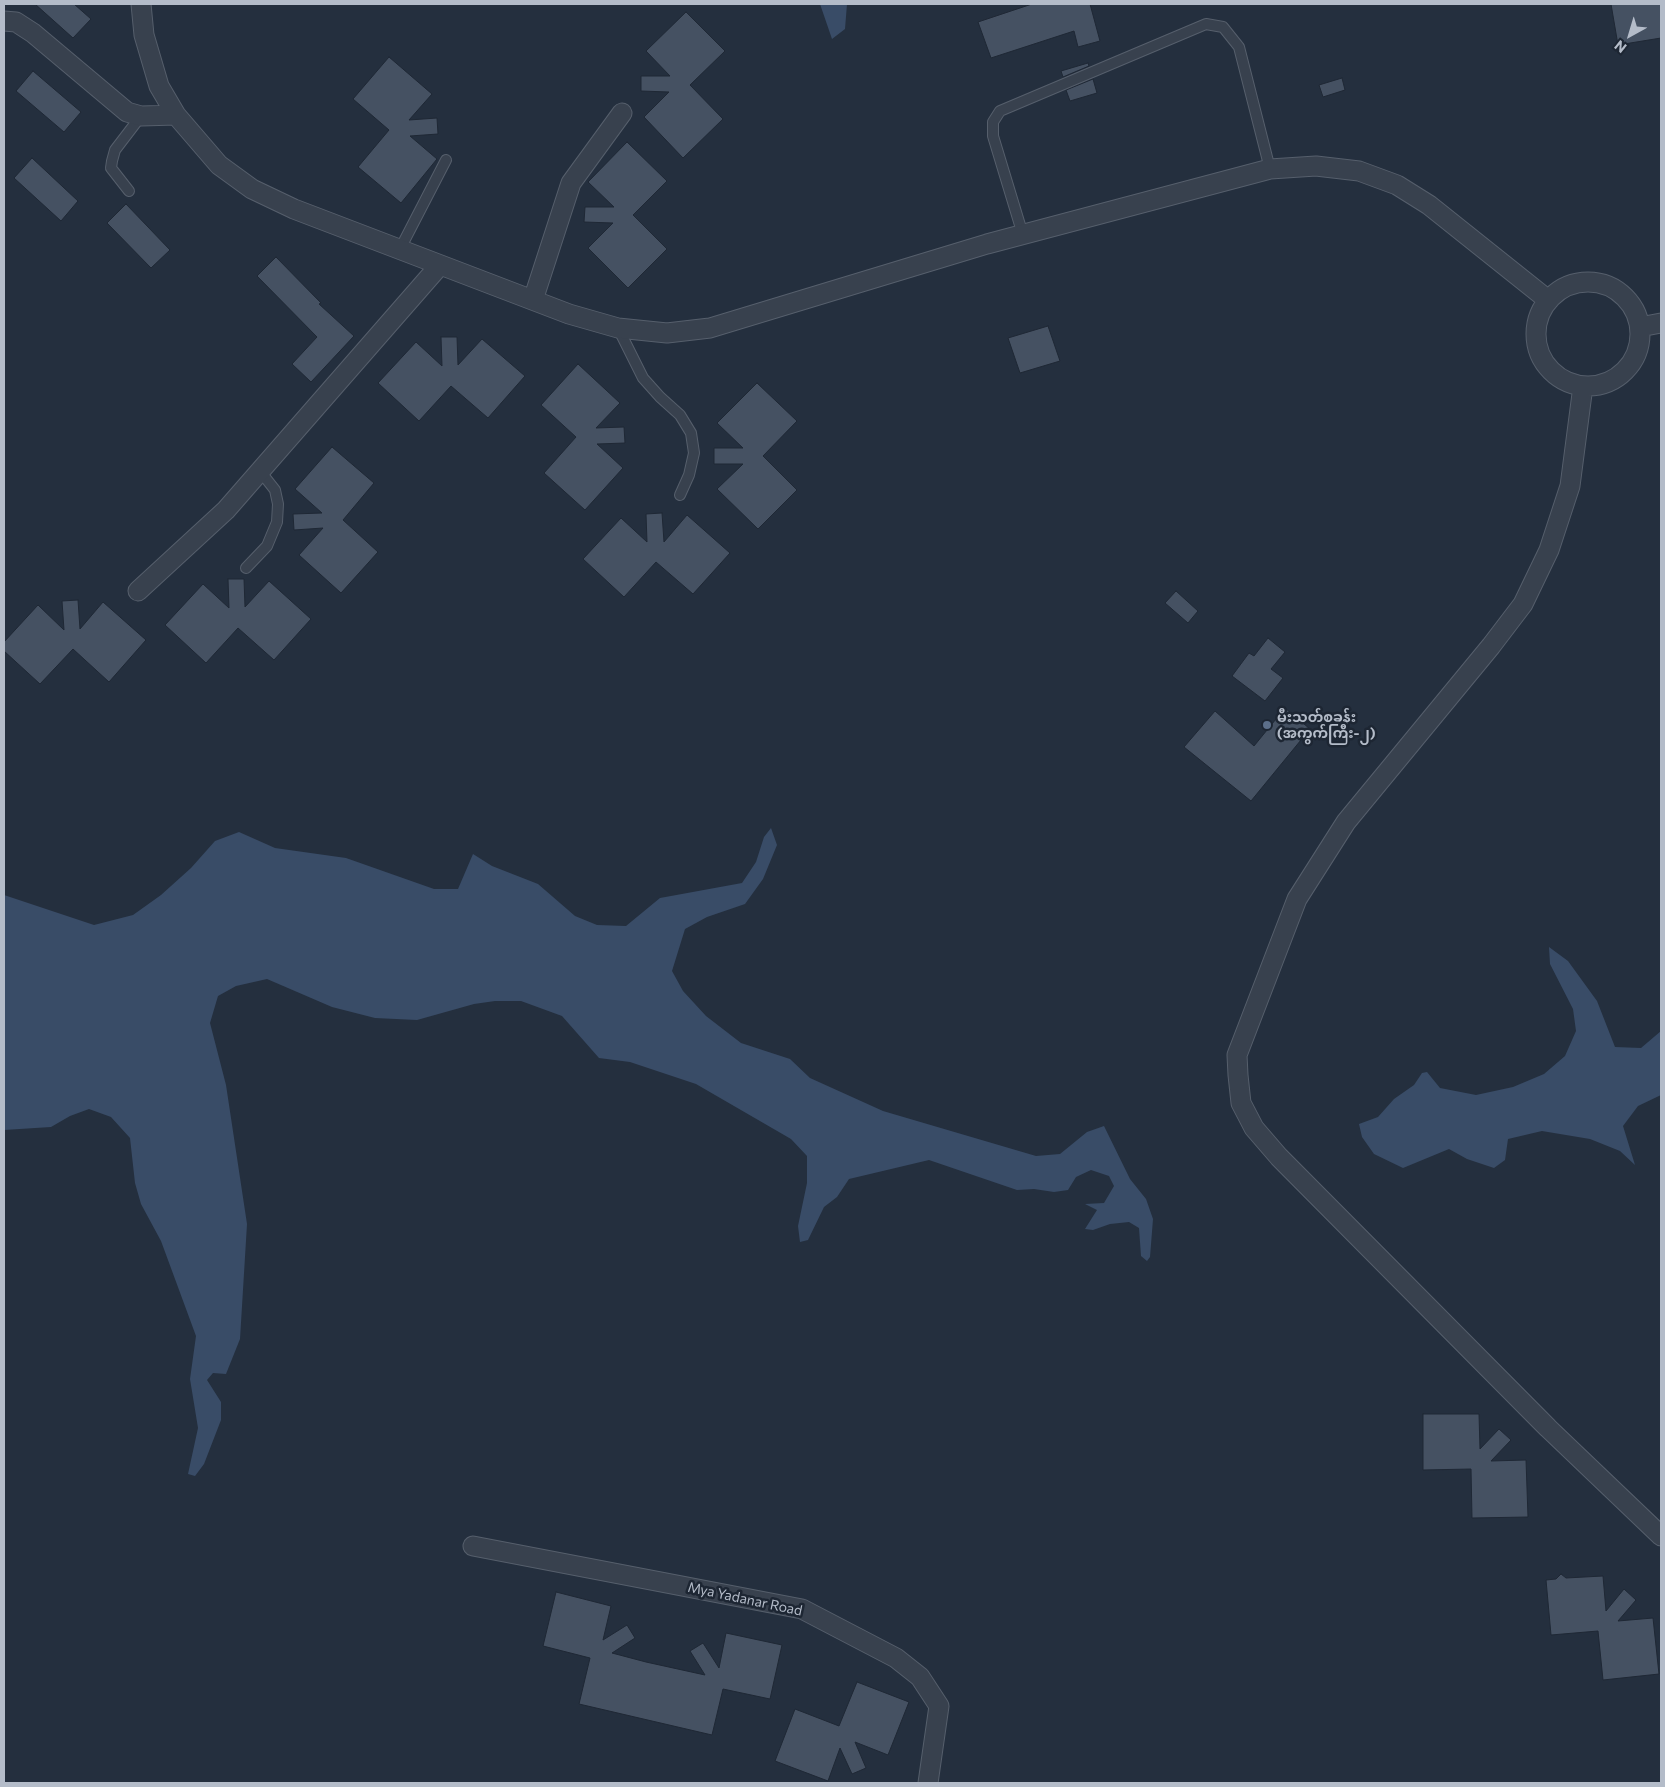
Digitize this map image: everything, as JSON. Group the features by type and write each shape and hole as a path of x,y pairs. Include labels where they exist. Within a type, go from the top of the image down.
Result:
{"street":[{"path":"141,4 144,35 159,86 176,115 219,164 252,189 294,209 569,314 618,328 667,333 710,328 1023,235 1270,169 1316,166 1359,171 1397,185 1429,205 1548,300"},
{"path":"4,22 16,22 33,32 114,103 127,112 140,116 176,115"},
{"path":"533,300 571,184 622,113"},
{"path":"138,591 226,510 440,265"},
{"path":"1592,281 1618,290 1633,306 1640,327 1638,352 1624,373 1604,384 1582,386 1564,382 1548,369 1536,346 1535,324 1542,306 1556,290 1574,282 1592,281"},
{"path":"1640,327 1661,323"},
{"path":"1582,386 1570,486 1549,550 1523,604 1491,646 1346,822 1297,899 1237,1055 1238,1075 1241,1103 1254,1128 1279,1157 1541,1421 1661,1536"},
{"name":"Mya Yadanar Road","path":"473,1546 802,1609 896,1658 920,1677 939,1706 928,1783"}],"lane":[{"path":"1023,235 993,136 993,122 1000,111 1206,24 1223,27 1239,47 1270,169"},
{"path":"129,191 112,168 112,161 115,150 140,116"},
{"path":"400,249 446,160"},
{"path":"618,328 643,378 680,415 691,433 694,453 690,476 680,495"},
{"path":"246,568 267,546 277,522 278,504 275,490 260,471"}],"water":[{"path":"820,4 847,4 845,29 832,39"},
{"path":"771,828 777,845 763,879 745,904 707,917 685,929 672,971 683,991 706,1016 741,1043 790,1059 810,1078 883,1111 1036,1156 1060,1154 1087,1132 1104,1126 1130,1179 1146,1199 1153,1219 1150,1257 1147,1261 1141,1256 1139,1228 1129,1222 1110,1224 1093,1230 1085,1229 1097,1210 1085,1204 1104,1203 1114,1186 1109,1176 1091,1170 1076,1177 1068,1190 1054,1192 1034,1189 1017,1190 929,1160 849,1179 837,1197 824,1207 808,1240 800,1242 798,1226 807,1183 807,1156 791,1139 696,1084 630,1062 599,1058 562,1016 521,1001 495,1001 474,1004 417,1020 375,1018 332,1007 267,979 236,986 218,996 210,1023 226,1085 247,1224 240,1339 226,1374 213,1373 207,1380 221,1402 221,1420 204,1464 195,1476 188,1474 198,1428 190,1379 196,1336 161,1241 141,1204 135,1183 130,1138 111,1117 89,1109 70,1116 51,1127 4,1130 4,895 94,925 133,915 161,895 191,868 215,841 239,832 275,848 346,858 434,889 458,889 473,854 492,866 538,884 575,916 597,925 626,926 660,898 742,883 756,862 764,837"},
{"path":"1549,947 1568,961 1597,1001 1615,1047 1641,1048 1661,1031 1661,1095 1638,1106 1623,1126 1635,1165 1620,1151 1590,1139 1542,1131 1508,1139 1505,1160 1494,1168 1467,1159 1449,1149 1403,1168 1374,1154 1362,1137 1359,1124 1378,1117 1394,1099 1414,1085 1422,1073 1427,1072 1440,1088 1476,1095 1513,1087 1544,1074 1565,1056 1576,1031 1573,1009 1550,964"}],"building":[{"path":"35,4 74,4 91,19 73,38"},
{"path":"1032,4 1090,4 1100,41 1078,47 1074,31 991,58 978,22"},
{"path":"1611,4 1661,4 1661,38 1618,45"},
{"path":"686,12 725,51 690,85 723,119 683,158 644,117 669,92 641,91 641,76 670,76 646,51"},
{"path":"389,57 432,94 409,120 437,118 438,134 410,136 437,159 401,203 358,167 389,130 353,99"},
{"path":"1088,63 1089,66 1063,77 1061,71"},
{"path":"33,71 81,112 64,132 16,91"},
{"path":"1342,78 1345,90 1323,97 1319,85"},
{"path":"1093,79 1097,93 1070,101 1066,90"},
{"path":"627,142 667,181 633,215 667,249 628,288 588,248 613,223 584,222 585,207 614,207 588,182"},
{"path":"32,158 78,201 61,221 14,178"},
{"path":"126,204 170,250 151,268 107,223"},
{"path":"276,257 321,303 319,304 354,336 311,382 292,364 317,337 257,276"},
{"path":"1048,326 1060,361 1020,373 1008,338"},
{"path":"441,337 457,337 458,365 482,339 525,376 488,418 451,386 419,421 378,383 416,342 442,366"},
{"path":"578,364 620,403 596,428 624,427 625,443 597,444 623,468 585,510 544,473 576,437 541,405"},
{"path":"757,383 797,421 763,456 797,490 758,529 717,489 743,464 714,464 714,448 743,448 717,423"},
{"path":"332,447 374,483 343,520 378,552 341,593 299,555 323,528 294,530 293,514 322,513 295,489"},
{"path":"662,513 664,542 687,515 730,553 693,594 656,562 624,597 583,559 621,518 647,542 646,514"},
{"path":"228,579 244,579 245,607 269,581 311,619 274,660 238,628 206,663 165,625 203,584 229,608"},
{"path":"1176,591 1198,611 1188,623 1165,603"},
{"path":"78,600 80,629 103,602 146,640 109,682 73,649 40,684 4,651 4,642 38,605 64,630 62,601"},
{"path":"1268,638 1285,652 1271,669 1283,678 1265,701 1232,676 1249,653 1254,656"},
{"path":"1285,708 1310,729 1251,801 1184,747 1215,711 1254,746"},
{"path":"1423,1414 1479,1414 1480,1449 1499,1429 1511,1440 1491,1461 1526,1460 1528,1517 1472,1518 1471,1469 1423,1470"},
{"path":"1561,1574 1566,1578 1603,1576 1606,1611 1624,1589 1636,1600 1618,1621 1653,1618 1659,1674 1603,1680 1598,1631 1551,1635 1546,1580 1556,1579"},
{"path":"556,1592 611,1606 603,1640 627,1625 635,1638 612,1653 646,1662 705,1675 690,1651 703,1643 719,1668 726,1633 782,1645 770,1699 723,1689 712,1735 579,1704 590,1658 543,1646"},
{"path":"857,1682 909,1702 888,1755 855,1742 866,1768 852,1774 840,1748 828,1781 775,1761 795,1709 839,1726"}],"place":[{"name":"မီးသတ်စခန်း (အကွက်ကြီး-၂)","path":"1267,725"}]}
